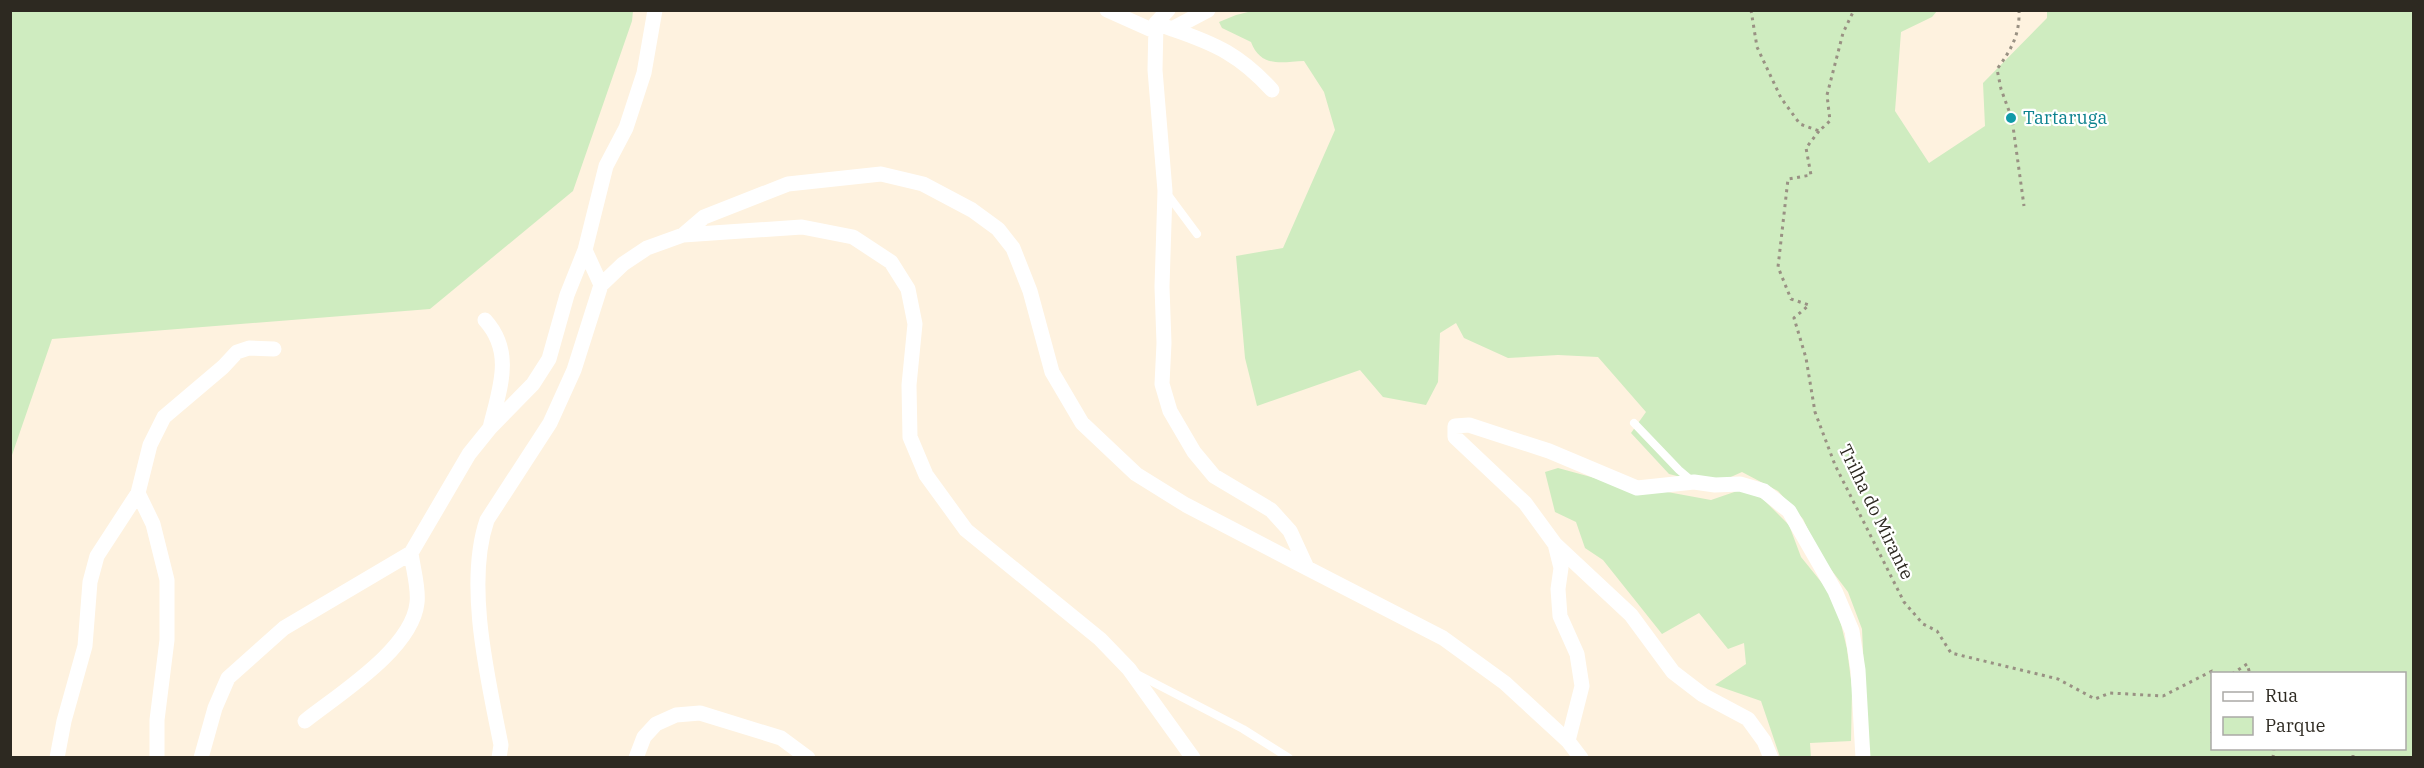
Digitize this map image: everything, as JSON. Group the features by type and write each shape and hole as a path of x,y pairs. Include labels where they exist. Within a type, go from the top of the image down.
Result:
{"street":[{"path":"201,758 215,708 228,678 284,628 411,553 469,454 533,384 549,359 567,296 585,250 606,166 626,128 644,74 655,10"},
{"path":"1107,10 1155,27 1172,29 1198,38 1235,55 1254,70 1272,90"},
{"path":"1168,10 1155,27 1165,191 1162,384 1170,411 1194,452 1214,476 1271,510 1290,531 1307,568"},
{"path":"1172,29 1208,10"},
{"path":"683,235 704,217 788,184 881,174 923,184 972,210 998,229 1014,248 1030,291 1052,372 1082,423 1137,474 1186,505 1443,638 1505,683 1568,741 1581,758"},
{"path":"499,758 501,745 485,669 479,603 479,550 482,534 487,520 555,412 574,370 601,285 623,264 647,248 683,235 802,227 853,237 891,262 908,289 915,324 909,385 910,437 926,475 966,530 1100,639 1129,669 1193,758"},
{"path":"585,250 601,285"},
{"path":"485,320 496,333 502,352 502,373 490,429"},
{"path":"57,758 64,722 85,646 90,582 97,556 138,493 150,445 164,417 223,367 237,352 249,348 274,349"},
{"path":"1771,758 1764,741 1748,719 1703,695 1673,672 1631,615 1555,544 1525,502 1455,437 1455,426 1469,425 1549,451 1637,489 1694,482 1715,485 1740,484 1764,491 1789,511 1835,591 1852,631 1858,670 1863,758"},
{"path":"138,493 153,524 167,580 167,640 157,720 157,758"},
{"path":"1555,544 1561,568 1558,589 1560,616 1577,654 1582,686 1568,741"},
{"path":"305,722 400,642 414,620 418,601 411,553"},
{"path":"636,758 644,737 656,724 676,715 700,713 781,738 808,758"}],"lane":[{"path":"1165,191 1197,234"},
{"path":"1634,423 1679,470 1694,482"},
{"path":"1129,669 1243,729 1290,758"}],"path":[{"path":"1751,10 1757,47 1781,98 1800,124 1819,131 1830,120 1827,95 1843,33 1854,10"},
{"path":"2019,10 2020,24 2012,49 1997,69 2001,89 2012,119 2024,206"},
{"name":"Trilha do Mirante","path":"1819,131 1806,148 1811,175 1788,179 1778,267 1791,298 1809,305 1794,318 1806,358 1815,412 1835,465 1905,602 1923,624 1936,631 1951,653 2058,679 2095,699 2110,693 2163,696 2213,672"},
{"path":"2235,672 2247,664 2249,672"}],"green space":[{"path":"11,10 633,11 632,21 573,191 430,309 52,339 11,458"},
{"path":"1256,10 1937,11 1932,17 1901,32 1895,111 1929,163 1985,126 1983,83 2047,18 2047,11 2413,11 2413,757 1868,757 1862,629 1848,592 1820,555 1803,519 1778,491 1742,472 1713,485 1669,474 1631,433 1646,412 1598,357 1558,355 1508,358 1464,338 1456,323 1440,333 1438,382 1426,405 1383,397 1360,370 1257,406 1245,358 1236,256 1283,248 1335,130 1324,92 1304,61 1273,62 1266,60 1255,50 1251,42 1222,28 1219,22"},
{"path":"1558,468 1602,480 1711,500 1746,488 1764,500 1789,525 1801,557 1835,599 1847,649 1852,688 1851,741 1810,743 1811,757 1780,757 1761,701 1715,685 1746,664 1744,643 1728,649 1699,613 1662,634 1603,560 1585,548 1576,522 1555,512 1545,472"}],"place":[{"name":"Tartaruga","path":"2011,118"}]}
